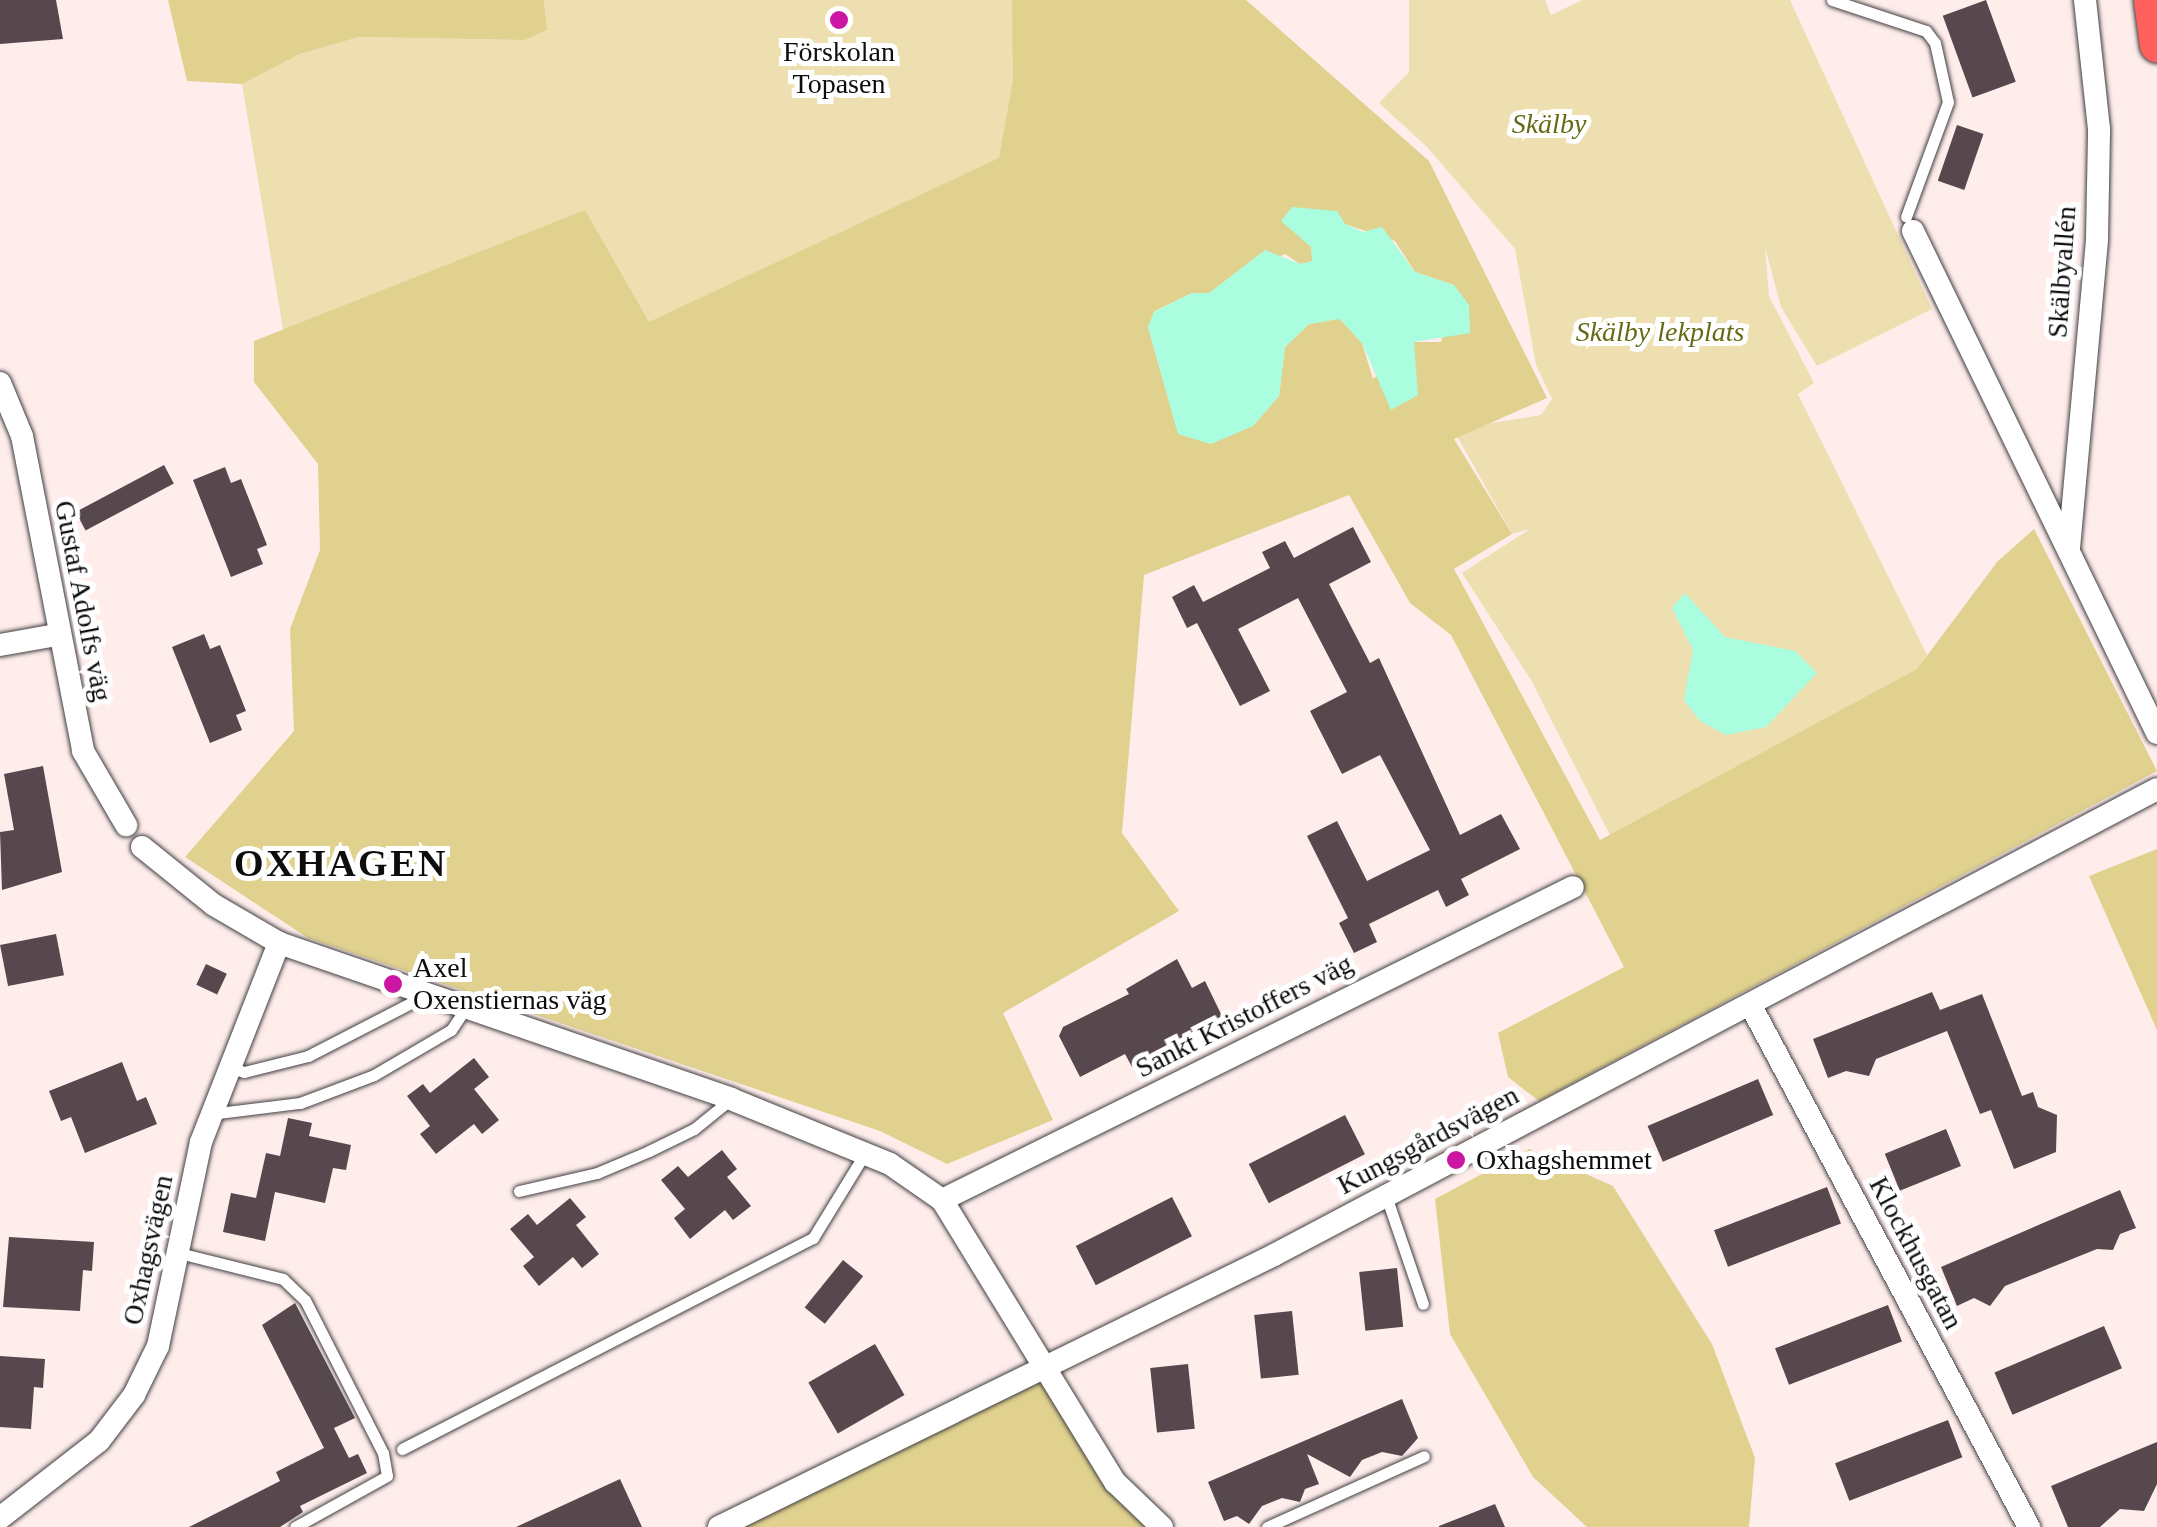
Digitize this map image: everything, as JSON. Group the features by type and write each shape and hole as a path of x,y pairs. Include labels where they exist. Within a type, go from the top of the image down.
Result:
{"main road":[{"path":"2151,0 2157,46"}],"street":[{"name":"Skälbyallén","path":"2070,548 2097,238 2099,129 2085,0"},
{"path":"1910,224 2157,734"},
{"name":"Gustaf Adolfs väg","path":"0,383 22,436 57,635 83,752 126,825"},
{"path":"0,646 57,635"},
{"name":"Kungsgårdsvägen","path":"719,1527 1044,1370 1386,1196 2157,789"},
{"path":"142,846 214,905 279,944 731,1099 865,1153 942,1200 1115,1482 1162,1527"},
{"name":"Sankt Kristoffers väg","path":"942,1200 1573,887"},
{"name":"Oxhagsvägen","path":"0,1518 99,1441 134,1395 158,1346 210,1114 279,944"},
{"name":"Klockhusgatan","path":"1751,1006 2028,1527"}],"lane":[{"path":"1832,0 1926,30 1934,43 1948,102 1910,224"},
{"path":"126,825 142,846"},
{"path":"227,1067 244,1072 308,1056 426,995"},
{"path":"210,1114 300,1103 374,1075 451,1030 465,1009"},
{"path":"519,1191 597,1173 649,1151 694,1129 731,1099"},
{"path":"402,1449 814,1238 865,1153"},
{"path":"1386,1196 1423,1304"},
{"path":"179,1253 283,1279 306,1300 384,1453 387,1476 295,1527"},
{"path":"1267,1527 1424,1456"}],"green space":[{"path":"544,0 1018,0 1026,87 1007,164 642,335 284,335 242,84 300,54 359,37 525,40 547,30"},
{"path":"1409,0 1545,0 1551,15 1582,0 1790,0 1932,309 1817,366 1781,307 1765,247 1769,296 1814,383 1798,394 1934,669 1615,845 1531,680 1462,573 1530,529 1512,534 1453,429 1541,415 1552,399 1536,365 1515,249 1427,147 1379,103 1409,72"}],"shaded area":[{"path":"168,0 544,0 547,30 525,40 359,37 300,54 242,84 187,81"},
{"path":"1012,0 1246,0 1429,161 1547,398 1454,439 1512,534 1454,569 1600,840 1917,669 1997,562 2034,529 2157,771 1539,1101 1508,1077 1498,1033 1624,967 1451,635 1410,603 1349,495 1144,575 1122,833 1179,911 1003,1013 1053,1120 947,1164 880,1131 308,938 185,857 294,731 290,629 320,550 318,464 254,382 254,341 585,210 649,322 999,158 1013,80","holes":["1345,224 1395,241 1415,272 1454,285 1441,342 1414,342 1373,379 1362,343 1339,318 1309,324 1285,347 1279,396 1253,426 1178,433 1148,327 1155,311 1192,293 1209,293 1285,254 1300,264 1313,261 1311,247 1295,229"]},
{"path":"1292,207 1337,211 1345,224 1363,232 1382,227 1415,272 1454,285 1469,305 1470,333 1414,342 1418,395 1391,410 1362,343 1340,319 1309,324 1285,347 1279,396 1253,426 1211,444 1178,434 1148,327 1154,312 1192,293 1209,293 1265,250 1300,264 1312,261 1311,247 1281,221"},
{"path":"1685,593 1725,637 1795,651 1817,673 1766,727 1726,735 1700,721 1684,700 1693,650 1672,608"},
{"path":"2157,849 2157,1030 2089,876"},
{"path":"1529,1149 1613,1186 1712,1344 1755,1458 1749,1527 1587,1527 1533,1477 1450,1334 1435,1199"},
{"path":"1044,1369 1162,1527 719,1527"}],"building":[{"path":"0,0 56,0 63,39 0,44"},
{"path":"1986,0 2016,82 1973,97 1943,16"},
{"path":"1957,125 1983,134 1964,190 1938,181"},
{"path":"164,465 174,484 86,530 76,512"},
{"path":"225,467 231,483 241,479 267,545 257,549 263,564 231,577 193,480"},
{"path":"1353,527 1371,562 1329,584 1370,663 1379,658 1460,835 1501,814 1520,849 1461,879 1469,895 1446,907 1438,890 1369,924 1377,942 1354,953 1339,923 1348,918 1307,836 1337,821 1367,881 1430,850 1380,755 1342,774 1310,711 1347,692 1298,598 1238,629 1270,691 1240,706 1197,623 1187,628 1172,597 1194,585 1203,602 1270,568 1262,552 1285,541 1294,558"},
{"path":"204,634 210,649 220,645 246,711 236,715 242,730 210,743 172,647"},
{"path":"43,766 62,872 2,890 0,832 14,830 4,774"},
{"path":"56,934 64,975 8,986 0,945"},
{"path":"1177,959 1192,988 1205,981 1222,1016 1132,1067 1125,1054 1080,1077 1059,1036 1063,1027 1129,994 1126,989"},
{"path":"206,964 227,974 217,995 196,985"},
{"path":"1932,992 1940,1010 1982,994 2022,1096 2033,1092 2038,1107 2057,1115 2056,1152 2014,1169 1991,1110 1980,1114 1947,1031 1876,1059 1869,1076 1846,1071 1828,1078 1813,1039"},
{"path":"474,1058 489,1077 474,1089 499,1120 482,1134 474,1124 436,1154 420,1134 430,1126 407,1096 423,1084 430,1093"},
{"path":"122,1062 137,1101 146,1097 157,1124 85,1153 71,1117 61,1121 49,1091"},
{"path":"1758,1079 1773,1115 1663,1162 1648,1126"},
{"path":"1345,1115 1365,1154 1269,1203 1249,1164"},
{"path":"288,1118 312,1123 309,1136 351,1145 346,1170 333,1168 325,1203 275,1192 265,1241 223,1232 231,1193 256,1198 266,1153 280,1156"},
{"path":"1946,1129 1961,1166 1900,1191 1885,1154"},
{"path":"722,1150 737,1169 727,1177 751,1206 733,1220 725,1210 690,1239 674,1218 685,1209 661,1180 678,1166 688,1177"},
{"path":"1827,1187 1841,1223 1728,1267 1714,1230"},
{"path":"2120,1190 2136,1228 2120,1234 2113,1250 2097,1249 2005,1286 1990,1306 1974,1298 1957,1306 1941,1267"},
{"path":"1172,1197 1192,1236 1096,1285 1076,1246"},
{"path":"570,1198 586,1217 576,1225 599,1254 582,1268 573,1257 539,1286 523,1266 534,1257 510,1229 528,1214 537,1225"},
{"path":"9,1237 94,1242 92,1271 83,1270 80,1311 3,1307"},
{"path":"843,1260 863,1276 825,1324 805,1307"},
{"path":"1397,1268 1403,1327 1365,1331 1359,1272"},
{"path":"295,1303 355,1418 334,1428 349,1458 358,1454 367,1473 300,1506 303,1512 280,1527 189,1527 280,1481 276,1472 324,1448 262,1325"},
{"path":"1888,1305 1902,1341 1789,1385 1775,1348"},
{"path":"1292,1311 1299,1375 1261,1379 1254,1315"},
{"path":"2104,1326 2122,1368 2012,1415 1994,1372"},
{"path":"875,1344 905,1395 838,1434 808,1382"},
{"path":"0,1356 45,1359 43,1388 34,1387 31,1429 0,1427"},
{"path":"1188,1364 1195,1429 1157,1433 1150,1368"},
{"path":"1402,1399 1418,1438 1402,1456 1382,1452 1362,1460 1350,1477 1307,1454 1319,1484 1305,1489 1300,1502 1282,1498 1262,1506 1249,1524 1237,1516 1224,1521 1208,1482"},
{"path":"1948,1420 1962,1457 1849,1501 1835,1463"},
{"path":"2157,1442 2157,1484 2144,1511 2120,1509 2100,1527 2068,1527 2051,1486"},
{"path":"620,1479 642,1527 516,1527"},
{"path":"1495,1504 1505,1527 1439,1527 1439,1526"}],"place":[{"name":"Förskolan Topasen","path":"839,20"},
{"name":"Axel Oxenstiernas väg","path":"393,984"},
{"name":"Oxhagshemmet","path":"1456,1160"}],"district":[{"name":"OXHAGEN","path":"341,864"}],"park label":[{"name":"Skälby","path":"1549,124"},
{"name":"Skälby lekplats","path":"1660,332"}]}
